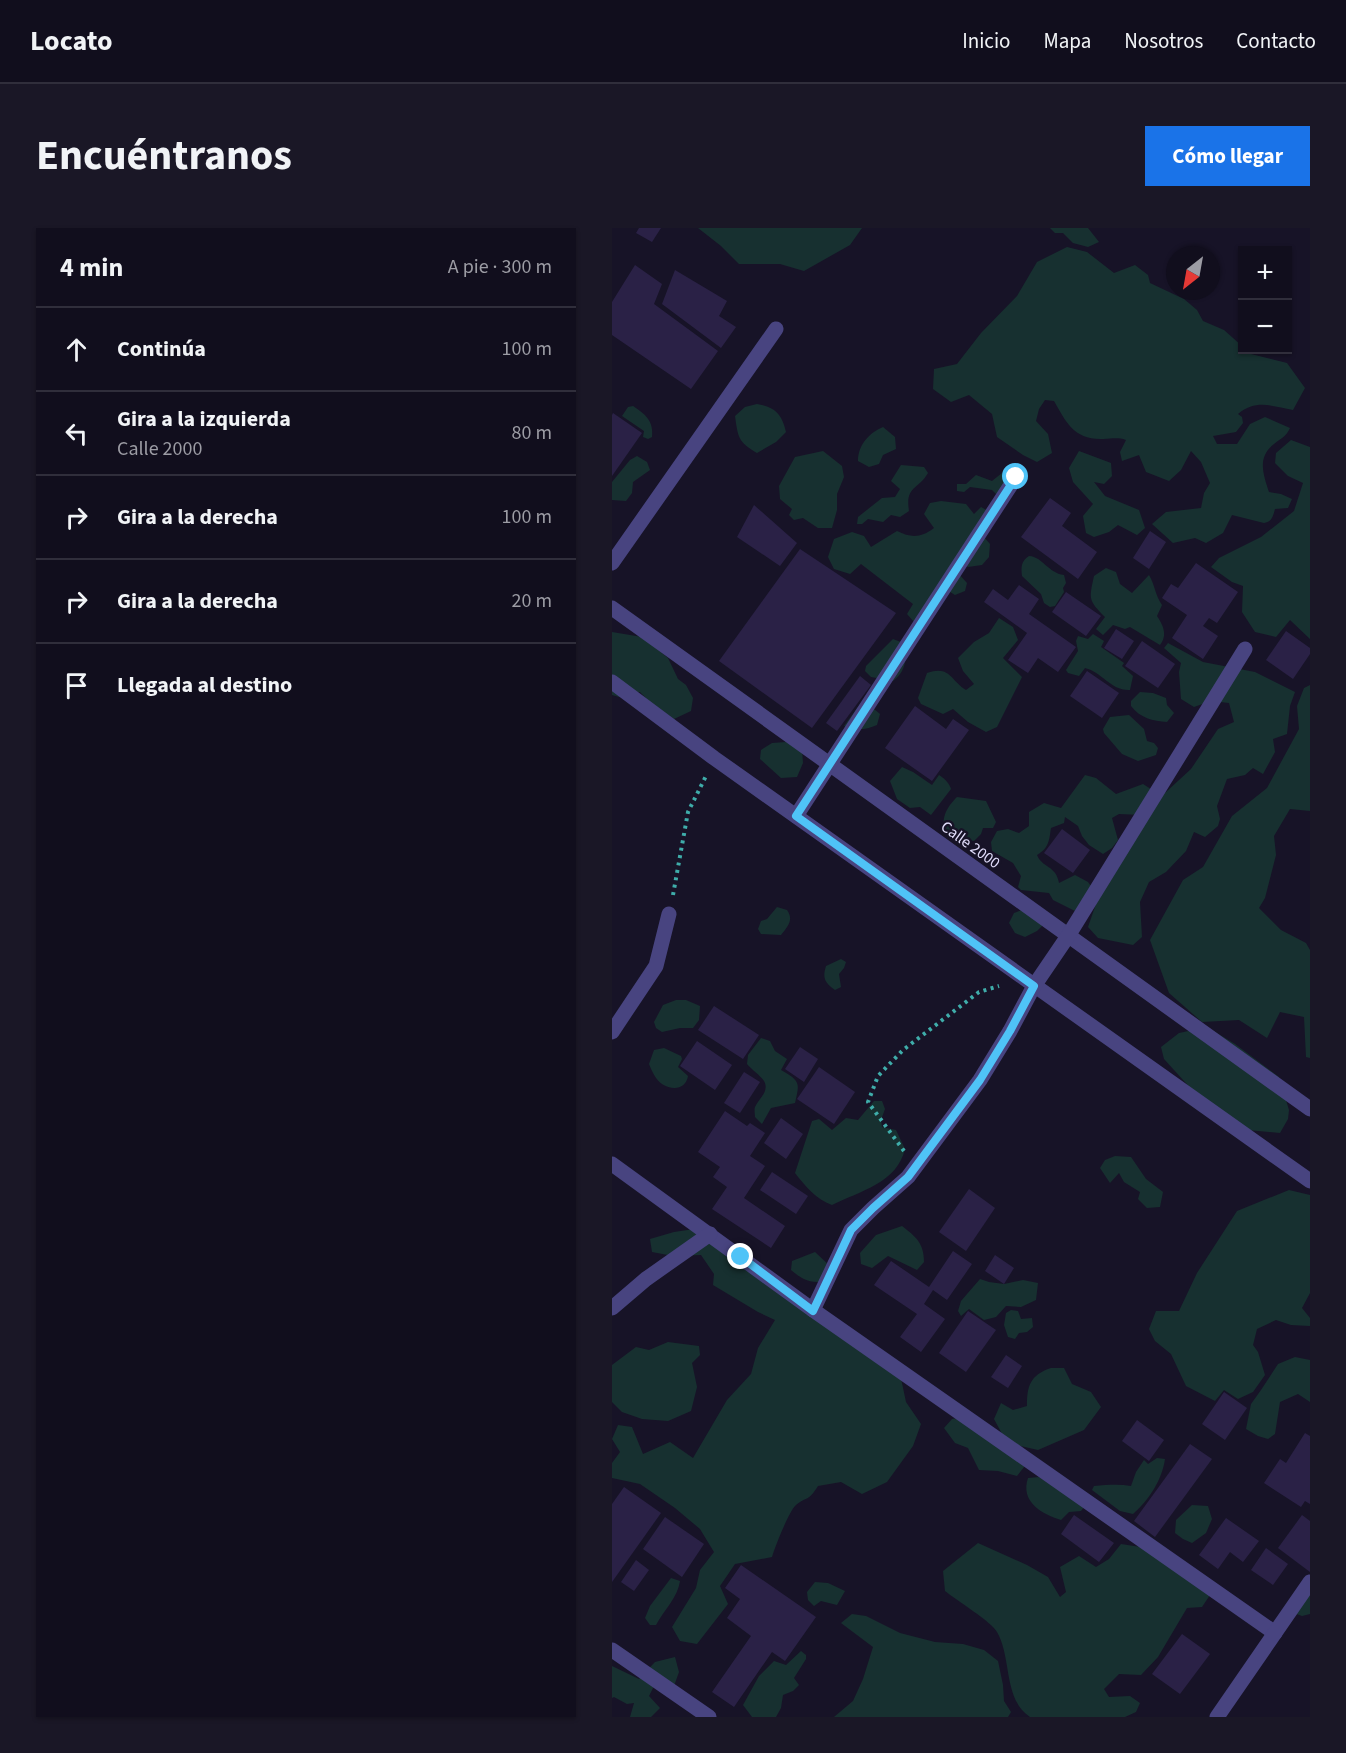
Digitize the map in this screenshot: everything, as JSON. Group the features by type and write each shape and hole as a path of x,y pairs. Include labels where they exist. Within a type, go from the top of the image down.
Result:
{"street":[{"path":"612,563 776,329"},
{"path":"796,816 1016,477"},
{"name":"Calle 2000","path":"612,608 1310,1109"},
{"path":"813,1311 851,1230 908,1177 980,1080 1010,1031 1028,982 1068,936 1245,648"},
{"path":"612,682 714,758 1310,1180"},
{"path":"612,1032 656,966 669,914"},
{"path":"612,1164 813,1311 1275,1633"},
{"path":"612,1308 646,1279 710,1234"},
{"path":"1217,1717 1310,1582"},
{"path":"612,1650 709,1717"}],"path":[{"path":"669,914 688,812 714,758"},
{"path":"916,1166 868,1102 878,1076 903,1050 979,992 1028,982"}],"green space":[{"path":"698,228 862,228 850,245 804,271 780,264 739,264"},
{"path":"1050,228 1088,228 1099,242 1088,247 1073,243 1063,233 1055,233"},
{"path":"1067,247 1087,252 1114,273 1135,265 1148,275 1150,283 1166,291 1166,300 1185,300 1197,310 1203,321 1224,330 1238,342 1238,354 1251,354 1287,363 1305,388 1293,410 1264,405 1251,406 1238,414 1242,417 1243,423 1236,432 1213,436 1217,444 1237,444 1250,424 1265,417 1290,428 1269,449 1263,460 1269,492 1292,499 1288,508 1275,509 1270,520 1264,523 1232,515 1223,533 1206,543 1195,538 1173,543 1152,524 1166,512 1201,508 1204,493 1210,483 1201,462 1191,451 1181,470 1169,481 1146,472 1139,455 1122,461 1120,452 1126,440 1093,439 1078,433 1067,423 1054,401 1045,400 1039,409 1036,421 1048,434 1052,453 1037,462 997,437 992,414 969,395 951,402 933,389 934,369 957,364 981,333 1017,296 1037,262"},
{"path":"757,404 777,412 786,432 776,442 757,453 742,442 735,416 745,407"},
{"path":"633,406 648,419 652,427 652,437 648,439 643,437 644,431 622,416 628,407"},
{"path":"883,427 895,437 896,449 883,455 879,464 869,467 858,461 858,455 869,436"},
{"path":"1291,440 1310,447 1310,639 1290,620 1276,637 1255,632 1242,612 1243,586 1232,582 1211,567 1219,558 1261,537 1294,511 1303,483 1288,476 1275,463 1276,453"},
{"path":"823,451 842,466 844,477 837,494 837,510 832,528 818,528 803,518 794,520 789,515 792,509 780,499 779,486 795,457"},
{"path":"1079,451 1111,463 1112,476 1104,484 1094,482 1105,496 1139,510 1145,528 1137,535 1118,525 1109,532 1094,537 1086,533 1083,516 1093,504 1073,482 1069,468"},
{"path":"637,456 647,462 650,470 633,482 632,493 626,501 612,500 612,482 630,460"},
{"path":"901,465 924,467 928,473 911,492 908,503 909,511 900,517 891,515 883,522 868,519 862,524 857,524 858,517 882,498 895,497 900,489 891,481"},
{"path":"1002,473 1007,479 1000,493 970,487 964,492 957,491 957,484 966,484 976,475 992,481"},
{"path":"941,501 966,504 974,514 981,507 992,513 982,535 990,544 989,557 982,565 968,567 953,560 956,571 967,583 965,591 955,595 942,587 915,623 907,614 913,604 861,564 850,574 834,569 828,557 834,539 852,532 864,536 871,547 897,531 911,536 925,534 934,528 924,514 930,503"},
{"path":"1029,556 1038,559 1058,574 1064,575 1066,583 1063,588 1064,592 1055,606 1050,607 1044,603 1041,594 1022,576 1022,564"},
{"path":"1106,568 1116,572 1120,584 1132,593 1149,575 1162,605 1157,616 1163,626 1164,634 1160,645 1130,627 1125,629 1113,625 1103,635 1096,629 1105,617 1095,607 1091,599 1091,590 1094,576"},
{"path":"999,618 1013,627 1018,640 1003,658 1022,677 997,727 986,732 968,722 953,709 943,714 921,704 918,698 927,673 945,672 966,690 974,684 963,671 958,658 974,642 989,633"},
{"path":"612,632 642,637 668,658 678,679 686,685 693,698 691,711 674,719 640,692 619,697 612,695"},
{"path":"1093,634 1104,641 1101,647 1124,663 1122,666 1133,676 1130,690 1117,688 1097,673 1085,668 1079,676 1068,673 1066,670 1078,651 1076,641 1078,636 1088,639"},
{"path":"893,639 906,644 901,673 893,681 871,677 865,671 866,666"},
{"path":"1168,643 1203,662 1255,672 1295,692 1290,706 1287,734 1273,739 1275,752 1263,774 1253,768 1245,775 1227,779 1217,806 1220,819 1218,826 1205,837 1194,832 1186,851 1166,872 1149,882 1140,902 1142,937 1133,945 1098,938 1088,927 1098,898 1154,803 1191,769 1218,729 1234,722 1229,703 1211,701 1194,707 1181,699 1179,672 1181,663 1164,648"},
{"path":"1310,685 1310,811 1290,809 1274,836 1276,855 1265,898 1259,908 1281,930 1306,943 1310,950 1310,1058 1306,1057 1304,1017 1280,1012 1267,1038 1239,1020 1202,1022 1169,993 1150,940 1183,880 1203,867 1232,816 1267,788 1299,729 1297,706 1304,688"},
{"path":"1140,692 1153,693 1166,698 1167,705 1174,713 1167,722 1147,718 1131,706 1131,701"},
{"path":"863,700 880,714 877,725 860,729 844,726"},
{"path":"1129,715 1144,729 1147,741 1154,743 1158,748 1156,755 1138,761 1122,754 1104,733 1103,729 1110,717"},
{"path":"786,742 802,749 803,763 797,777 781,778 760,759 761,750 772,743"},
{"path":"902,767 932,785 939,775 949,785 951,789 931,815 920,807 910,808 897,799 890,781"},
{"path":"1085,775 1096,778 1116,794 1143,784 1154,791 1143,815 1119,814 1112,818 1118,840 1103,854 1089,845 1078,826 1065,817 1064,823 1051,828 1046,847 1037,855 1039,859 1055,873 1059,883 1075,875 1088,882 1096,893 1077,912 1053,900 1049,893 1021,890 1018,887 1021,876 1013,863 992,851 991,842 997,831 1008,829 1019,833 1029,826 1029,812 1044,803 1061,808"},
{"path":"957,797 986,801 996,822 993,828 983,828 974,841 946,835 945,814"},
{"path":"777,907 787,910 790,917 788,926 781,935 761,934 758,929 761,921 767,919"},
{"path":"1029,907 1048,920 1037,931 1025,937 1015,933 1009,923 1014,913"},
{"path":"841,959 846,962 839,974 841,987 835,990 825,980 824,974 826,966"},
{"path":"676,1000 686,1000 700,1006 699,1020 693,1028 662,1032 656,1028 654,1022 663,1005"},
{"path":"1207,1027 1235,1044 1279,1077 1289,1110 1288,1119 1280,1133 1247,1130 1194,1092 1164,1059 1161,1047 1179,1033"},
{"path":"761,1038 770,1041 775,1051 787,1059 781,1070 792,1077 798,1086 795,1103 771,1108 762,1124 755,1117 755,1109 766,1089 764,1081 747,1064 748,1055"},
{"path":"664,1048 681,1056 678,1067 688,1076 685,1084 678,1088 662,1084 649,1064 654,1050"},
{"path":"874,1101 882,1101 885,1109 881,1120 882,1127 896,1130 905,1149 901,1161 886,1178 832,1205 816,1196 795,1173 812,1121 819,1119 832,1130 846,1118 858,1120"},
{"path":"1115,1156 1131,1157 1146,1179 1163,1192 1160,1207 1147,1208 1138,1199 1140,1192 1124,1182 1119,1173 1110,1183 1100,1168 1105,1160"},
{"path":"1289,1190 1310,1195 1310,1293 1302,1308 1310,1318 1310,1326 1291,1325 1276,1320 1257,1329 1253,1345 1258,1352 1265,1375 1253,1392 1238,1399 1224,1390 1215,1401 1186,1386 1171,1354 1155,1341 1149,1329 1156,1311 1179,1311 1197,1273 1237,1211"},
{"path":"902,1226 915,1237 923,1250 924,1262 917,1270 888,1256 872,1268 861,1264 860,1253 876,1235"},
{"path":"701,1228 899,1369 906,1402 921,1424 913,1446 887,1482 862,1494 841,1482 818,1486 810,1497 793,1509 772,1557 735,1564 720,1586 728,1604 697,1644 680,1641 672,1627 696,1588 700,1570 714,1552 700,1529 675,1508 640,1484 612,1478 612,1463 620,1452 612,1439 618,1425 632,1427 643,1454 670,1442 693,1458 727,1400 751,1374 758,1348 775,1320 713,1285 714,1274 701,1255 673,1256 652,1252 650,1239"},
{"path":"815,1252 832,1268 826,1281 807,1280 791,1270 792,1261"},
{"path":"980,1279 1004,1284 1023,1280 1038,1283 1036,1300 1021,1307 1006,1306 996,1317 984,1320 969,1309 961,1316 958,1311 961,1301"},
{"path":"1011,1310 1018,1311 1021,1319 1032,1318 1033,1327 1027,1332 1019,1333 1015,1339 1008,1337 1004,1325 1006,1313"},
{"path":"668,1342 699,1346 700,1355 692,1363 697,1387 691,1411 668,1421 642,1419 622,1412 612,1402 612,1365 636,1347 649,1350"},
{"path":"1295,1357 1310,1360 1310,1402 1298,1394 1280,1402 1275,1434 1268,1439 1258,1436 1246,1429 1251,1404 1278,1364"},
{"path":"1051,1368 1064,1368 1072,1384 1091,1392 1101,1407 1084,1430 1038,1450 1007,1443 994,1419 1001,1403 1013,1410 1027,1406 1031,1382 1038,1374"},
{"path":"962,1417 1028,1462 1017,1476 998,1471 979,1470 968,1448 955,1443 944,1428 952,1419"},
{"path":"1157,1458 1165,1459 1158,1482 1133,1514 1120,1511 1092,1490 1094,1486 1131,1486 1144,1460 1148,1464"},
{"path":"1039,1477 1084,1507 1081,1511 1069,1512 1061,1520 1034,1506 1027,1494 1026,1486 1028,1478"},
{"path":"1192,1505 1208,1506 1212,1519 1206,1533 1192,1543 1175,1533 1176,1520"},
{"path":"978,1543 1048,1577 1060,1597 1066,1592 1060,1567 1079,1556 1096,1567 1109,1559 1121,1544 1147,1548 1210,1595 1202,1607 1187,1608 1158,1657 1141,1675 1119,1674 1104,1689 1109,1697 1130,1696 1140,1703 1136,1712 1125,1717 1030,1717 1021,1709 1016,1700 1002,1642 997,1632 981,1617 945,1591 943,1571"},
{"path":"671,1578 680,1581 677,1593 656,1625 650,1625 645,1618 650,1606"},
{"path":"815,1582 828,1583 845,1591 837,1605 821,1601 814,1606 808,1600 807,1592"},
{"path":"1310,1593 1310,1614 1302,1616 1291,1612"},
{"path":"852,1614 866,1616 900,1633 935,1642 963,1644 984,1650 998,1661 1004,1701 1011,1712 1008,1717 834,1717 853,1701 873,1647 841,1623"},
{"path":"801,1651 806,1655 806,1659 794,1678 799,1685 793,1691 783,1695 781,1708 776,1717 752,1717 743,1705 759,1676 774,1661 786,1665"},
{"path":"675,1657 679,1672 674,1686 654,1686 649,1696 660,1708 651,1717 630,1717 634,1703 627,1704 612,1698 612,1666 639,1679 655,1662"}],"building":[{"path":"639,228 661,228 652,242 636,233"},
{"path":"635,265 662,284 654,304 718,351 691,389 612,335 612,302"},
{"path":"675,270 727,301 719,316 736,327 721,348 662,304"},
{"path":"613,413 642,433 612,476 612,415"},
{"path":"1050,498 1071,513 1062,526 1097,552 1078,579 1021,537"},
{"path":"754,505 797,543 780,566 737,537"},
{"path":"1150,531 1166,542 1149,569 1133,558"},
{"path":"800,549 896,613 812,728 719,661"},
{"path":"1196,563 1238,592 1217,623 1209,618 1203,626 1218,636 1203,659 1172,638 1187,615 1162,598 1171,584 1178,588"},
{"path":"1019,585 1039,599 1029,614 1076,647 1058,672 1038,658 1028,673 1008,660 1027,633 984,602 993,589 1008,600"},
{"path":"1066,592 1101,616 1086,636 1052,612"},
{"path":"1116,629 1134,641 1122,659 1104,648"},
{"path":"1286,631 1310,648 1310,654 1293,679 1266,660"},
{"path":"1142,641 1175,664 1158,688 1125,666"},
{"path":"1087,671 1119,693 1102,718 1070,696"},
{"path":"860,676 871,685 837,731 826,723"},
{"path":"915,706 946,729 953,719 969,730 932,781 885,748"},
{"path":"1062,829 1090,850 1073,873 1044,853"},
{"path":"714,1006 759,1035 743,1059 698,1030"},
{"path":"697,1041 732,1065 715,1090 680,1066"},
{"path":"800,1047 818,1059 804,1082 785,1069"},
{"path":"819,1067 855,1092 834,1124 797,1099"},
{"path":"744,1072 760,1082 740,1113 724,1103"},
{"path":"725,1111 747,1126 750,1123 765,1133 750,1156 765,1166 744,1198 785,1226 771,1248 712,1209 727,1187 713,1177 720,1167 698,1152"},
{"path":"781,1118 803,1134 786,1159 764,1143"},
{"path":"772,1172 808,1196 796,1214 760,1190"},
{"path":"969,1189 995,1208 966,1251 939,1232"},
{"path":"953,1251 972,1264 947,1300 933,1290 924,1304 945,1319 921,1352 900,1337 917,1314 874,1285 891,1261 929,1287"},
{"path":"995,1255 1014,1268 1004,1284 985,1271"},
{"path":"968,1311 996,1330 966,1372 939,1353"},
{"path":"1006,1355 1022,1366 1008,1388 991,1377"},
{"path":"1224,1392 1247,1408 1225,1440 1202,1424"},
{"path":"1137,1420 1164,1440 1149,1461 1122,1441"},
{"path":"1305,1433 1310,1436 1310,1504 1305,1501 1301,1507 1264,1483 1280,1459 1286,1463"},
{"path":"1190,1444 1212,1459 1155,1537 1134,1521"},
{"path":"624,1487 661,1513 612,1582 612,1504"},
{"path":"1074,1515 1114,1543 1099,1562 1061,1534"},
{"path":"1302,1515 1310,1521 1310,1572 1278,1548"},
{"path":"665,1517 704,1544 682,1577 643,1549"},
{"path":"1226,1518 1259,1541 1243,1562 1230,1552 1218,1569 1199,1555"},
{"path":"1266,1548 1288,1564 1273,1585 1251,1570"},
{"path":"636,1560 649,1570 634,1591 621,1582"},
{"path":"741,1565 816,1617 785,1661 772,1652 734,1707 712,1692 751,1636 727,1618 740,1599 725,1588"},
{"path":"1182,1634 1210,1654 1180,1694 1152,1674"}],"route":[{"path":"741,1257 813,1311 851,1230 908,1177 980,1080 1034,986 796,816 1016,477"}]}
